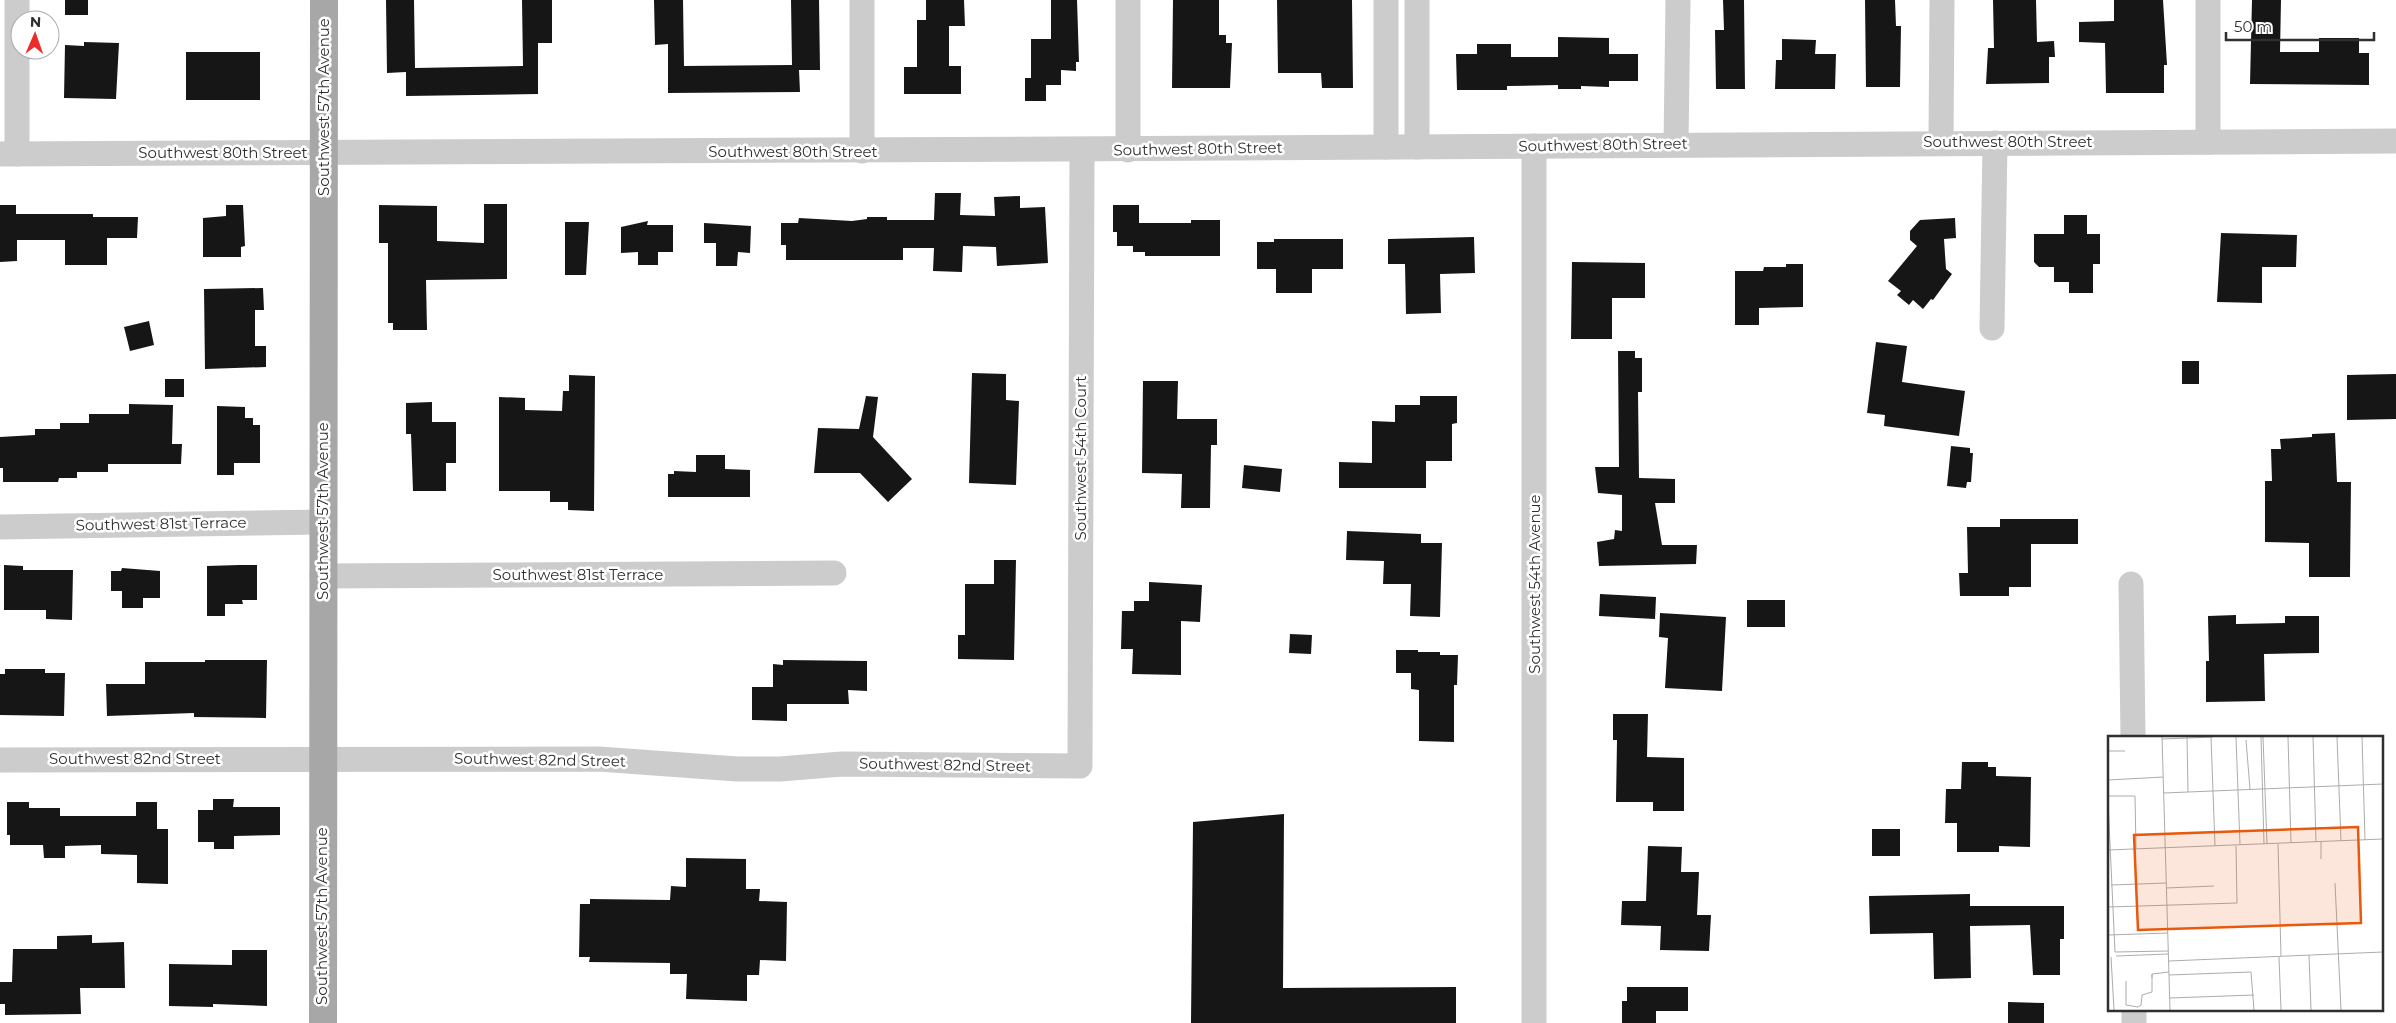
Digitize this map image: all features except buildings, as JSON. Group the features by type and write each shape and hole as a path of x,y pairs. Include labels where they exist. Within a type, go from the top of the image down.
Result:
{"main road":[{"name":"Southwest 57th Avenue","path":"323,1023 324,0"}],"street":[{"path":"8,154 17,0"},
{"path":"862,0 862,151"},
{"path":"1128,0 1128,150"},
{"path":"1386,0 1386,147"},
{"path":"1417,0 1417,147"},
{"path":"1676,144 1678,0"},
{"path":"1941,142 1942,0"},
{"path":"2208,0 2208,142"},
{"name":"Southwest 80th Street","path":"8,154 1128,150 1941,142 2396,141"},
{"path":"1992,328 1995,142"},
{"name":"Southwest 54th Avenue","path":"1534,146 1534,1023"},
{"name":"Southwest 54th Court","path":"1080,766 1082,150"},
{"name":"Southwest 81st Terrace","path":"0,527 323,522"},
{"name":"Southwest 81st Terrace","path":"322,576 834,574"},
{"path":"2131,584 2133,736"},
{"name":"Southwest 82nd Street","path":"0,760 322,758 618,760 736,769 780,769 842,764 1080,766"},
{"path":"2134,1010 2134,1023"}]}
